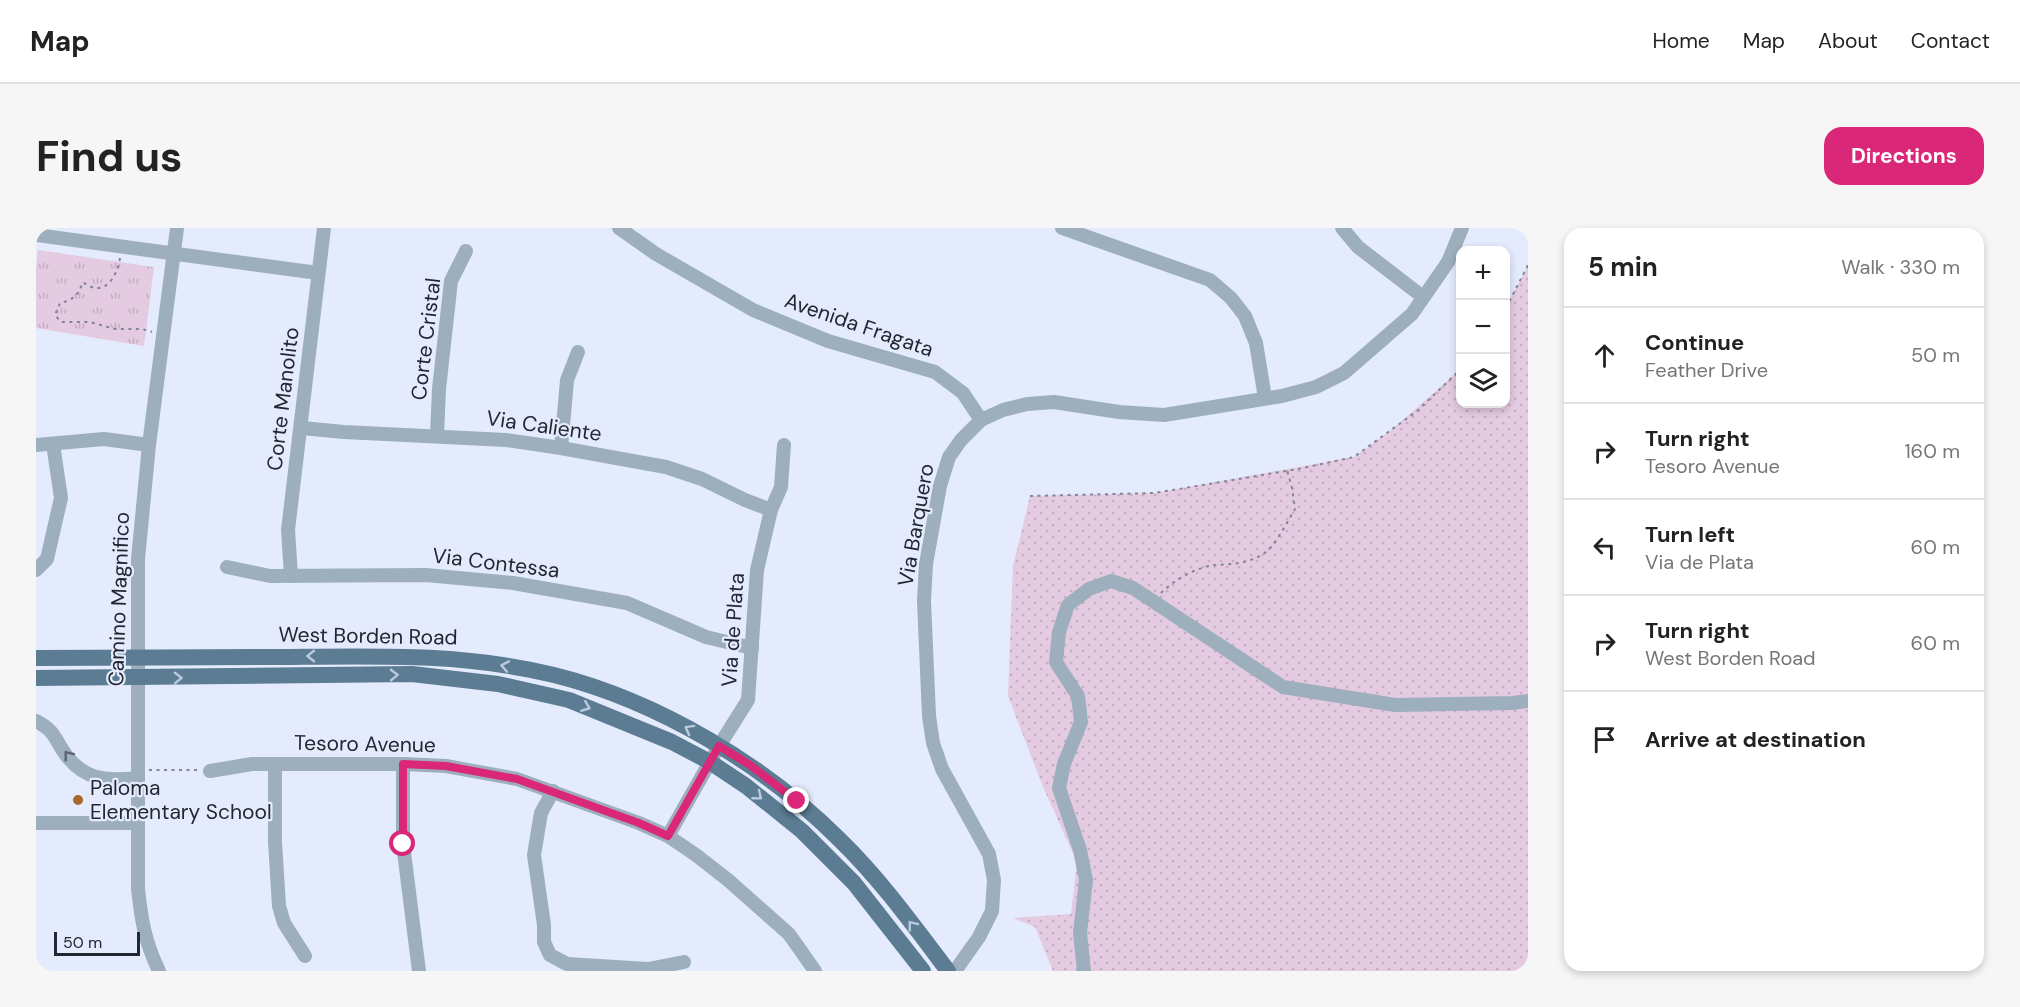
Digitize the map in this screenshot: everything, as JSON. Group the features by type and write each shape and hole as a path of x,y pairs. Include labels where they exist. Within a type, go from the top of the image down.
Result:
{"main road":[{"name":"West Borden Road","path":"36,658 406,655 487,663 555,675 615,696 684,726 750,765 797,801 841,840 886,891 948,971"},
{"name":"West Borden Road","path":"36,678 412,674 498,684 569,700 672,742 710,762 746,786 802,831 854,883 923,971"}],"street":[{"name":"Camino Magnifico","path":"159,971 147,945 138,888 138,559 149,445 177,228"},
{"name":"Corte Manolito","path":"291,576 288,530 302,428 324,228"},
{"name":"Avenida Fragata","path":"619,228 656,254 753,310 828,341 935,372 963,393 981,420"},
{"path":"1062,228 1210,280 1231,298 1245,316 1256,343 1265,398"},
{"path":"1342,228 1358,247 1423,297"},
{"name":"Via Barquero","path":"955,971 979,937 992,910 994,880 989,854 942,769 933,743 929,716 924,601 926,564 943,476 949,458 981,420 1003,410 1027,404 1054,402 1119,412 1164,415 1282,396 1316,387 1344,373 1412,314 1448,262 1462,228"},
{"path":"36,235 318,273"},
{"name":"Corte Cristal","path":"437,435 439,389 451,281 466,251"},
{"path":"561,448 567,380 578,352"},
{"name":"Via Caliente","path":"302,428 506,440 561,448 666,467 702,479 771,510"},
{"path":"36,445 104,439 149,445"},
{"path":"36,570 47,559 61,498 53,444"},
{"name":"Via de Plata","path":"668,836 748,700 757,570 771,510 781,486 784,445"},
{"name":"Via Contessa","path":"227,567 270,576 426,575 513,583 627,603 706,637 752,648"},
{"path":"1084,971 1080,933 1086,880 1080,850 1059,788 1064,764 1081,722 1078,696 1056,662 1059,632 1068,605 1089,589 1111,581 1133,588 1283,687 1395,705 1512,704 1528,701"},
{"path":"36,721 48,727 67,757 84,774 112,781 138,774"},
{"name":"Tesoro Avenue","path":"210,771 252,764 403,764 446,766 517,779 639,823 668,836 728,880 789,934 816,971"},
{"path":"275,764 275,842 279,906 284,923 305,956"},
{"path":"403,764 403,844 419,971"},
{"path":"553,791 541,813 534,855 544,925 544,942 550,955 567,964 648,969 684,962"},
{"path":"36,823 138,823"}],"path":[{"path":"122,247 118,268 108,285 89,286 83,282 77,296 60,303 55,315 61,322 90,322 115,329 142,329 164,335"},
{"path":"1510,300 1528,265"},
{"path":"1030,496 1155,494 1354,457 1417,411 1456,375"},
{"path":"1151,600 1169,585 1193,572 1211,566 1249,561 1265,553 1295,509 1287,470"},
{"path":"138,774 210,771"}],"green space":[{"path":"38,250 154,267 144,346 36,328"},
{"path":"1528,265 1528,971 1053,971 1035,927 1013,918 1071,914 1077,862 1043,787 1008,696 1013,566 1030,496 1155,493 1354,457 1390,431 1456,373 1456,408 1510,408 1510,300"}],"place":[{"name":"Paloma Elementary School","path":"78,800"}],"route":[{"path":"403,844 403,764 446,766 517,779 639,823 668,836 719,746 750,765 797,801"}]}
